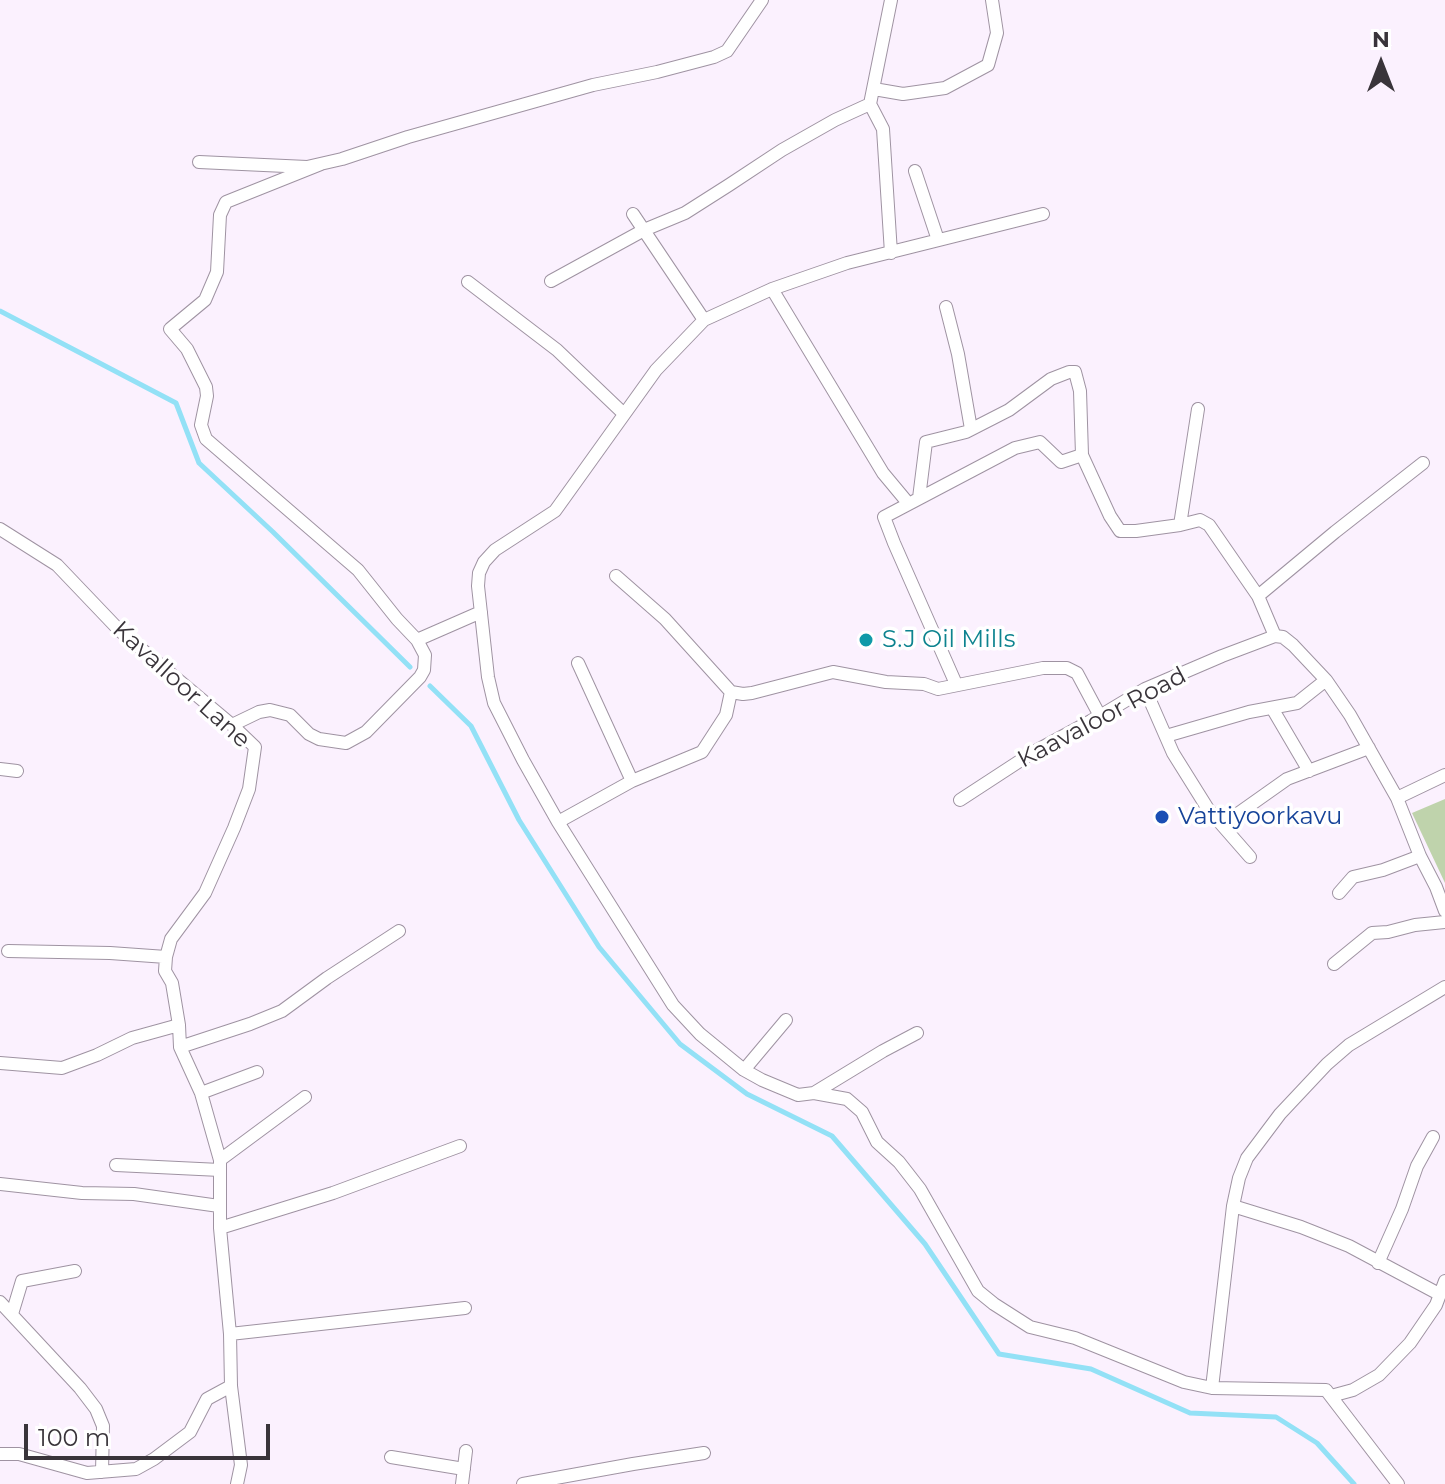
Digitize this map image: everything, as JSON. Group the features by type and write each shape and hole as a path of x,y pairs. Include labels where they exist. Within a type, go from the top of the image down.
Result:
{"street":[{"path":"199,162 307,167 593,85 714,57 727,51 762,0"},
{"path":"891,0 870,104 883,129 891,253"},
{"path":"874,89 903,94 945,88 988,65 997,33 992,0"},
{"path":"551,281 644,230 685,213 782,150 870,104"},
{"path":"232,725 270,710 290,715 309,734 319,739 346,743 366,732 424,670 425,655 417,640 358,570 206,439 201,425 206,387 187,349 170,329 205,300 217,272 220,215 226,202 321,164"},
{"path":"915,171 938,240"},
{"path":"633,214 704,320"},
{"path":"1043,214 847,263 772,289 704,320 656,370 555,511 495,550 484,562 478,586 488,677 494,703 558,822 673,1005 700,1034 744,1070 798,1095 814,1093 847,1099 862,1112 877,1142 899,1162 920,1189 978,1291 1030,1327 1075,1338 1184,1382 1212,1388 1326,1390 1398,1484"},
{"path":"468,282 557,350 624,414"},
{"path":"772,289 883,473 914,500"},
{"path":"946,307 971,429"},
{"path":"914,500 926,442 971,429 1009,410 1051,379 1075,372 1080,391 1082,455 1120,531 1200,520 1209,525 1258,596 1275,636 1283,637 1293,645 1326,680 1350,715 1397,798 1445,911"},
{"path":"1180,525 1198,409"},
{"path":"956,684 884,517 1015,448 1040,442 1061,462 1082,455"},
{"path":"1258,596 1423,463"},
{"name":"Kavalloor Lane","path":"0,529 57,565 120,631 255,747 249,789 234,828 205,893 171,939 166,957"},
{"path":"616,576 665,619 731,692 752,693 833,672 886,682 924,684 938,689 1043,668 1067,668 1077,673 1100,716"},
{"path":"417,640 481,612"},
{"name":"Kaavaloor Road","path":"960,800 1032,753 1145,689 1275,636"},
{"path":"578,663 632,781"},
{"path":"1166,736 1249,712 1297,703 1326,680"},
{"path":"1145,689 1173,753 1208,809 1250,857"},
{"path":"558,822 632,781 702,752 726,715 731,692"},
{"path":"1272,708 1309,771"},
{"path":"1222,825 1287,779 1369,748"},
{"path":"0,769 17,771"},
{"path":"1397,798 1445,775"},
{"path":"1339,893 1353,877 1420,856"},
{"path":"1334,964 1372,933 1445,922"},
{"path":"180,1047 282,1011 399,931"},
{"path":"8,951 166,957 165,971 172,983 180,1047 201,1093 220,1165 220,1228 230,1334 231,1386 241,1465 237,1484"},
{"path":"1212,1388 1233,1206 1247,1158 1280,1114 1349,1045 1445,987"},
{"path":"744,1070 786,1020"},
{"path":"0,1063 62,1068 132,1038 179,1025"},
{"path":"814,1093 917,1033"},
{"path":"201,1093 257,1072"},
{"path":"116,1165 220,1165 305,1097"},
{"path":"1378,1263 1417,1166 1433,1137"},
{"path":"220,1228 333,1193 460,1146"},
{"path":"0,1184 82,1193 134,1194 219,1206"},
{"path":"1233,1206 1349,1246 1439,1294"},
{"path":"12,1314 22,1281 75,1271"},
{"path":"1331,1396 1353,1390 1379,1375 1410,1343 1436,1305 1445,1281"},
{"path":"0,1302 96,1409 103,1426 102,1472"},
{"path":"230,1334 465,1308"},
{"path":"0,1454 19,1454 87,1473 136,1469 190,1432 207,1399 231,1386"},
{"path":"462,1484 466,1451"},
{"path":"523,1484 704,1453"},
{"path":"391,1457 464,1469"}],"green space":[{"path":"1445,799 1445,883 1412,813"}],"waterway":[{"path":"0,311 176,403 199,463 410,667"},
{"path":"430,686 471,726 519,820 599,947 680,1044 747,1094 832,1136 925,1244 999,1354 1091,1369 1190,1413 1276,1417 1317,1443 1354,1484"}],"place":[{"name":"S.J Oil Mills","path":"866,640"},
{"name":"Vattiyoorkavu","path":"1162,817"}]}
